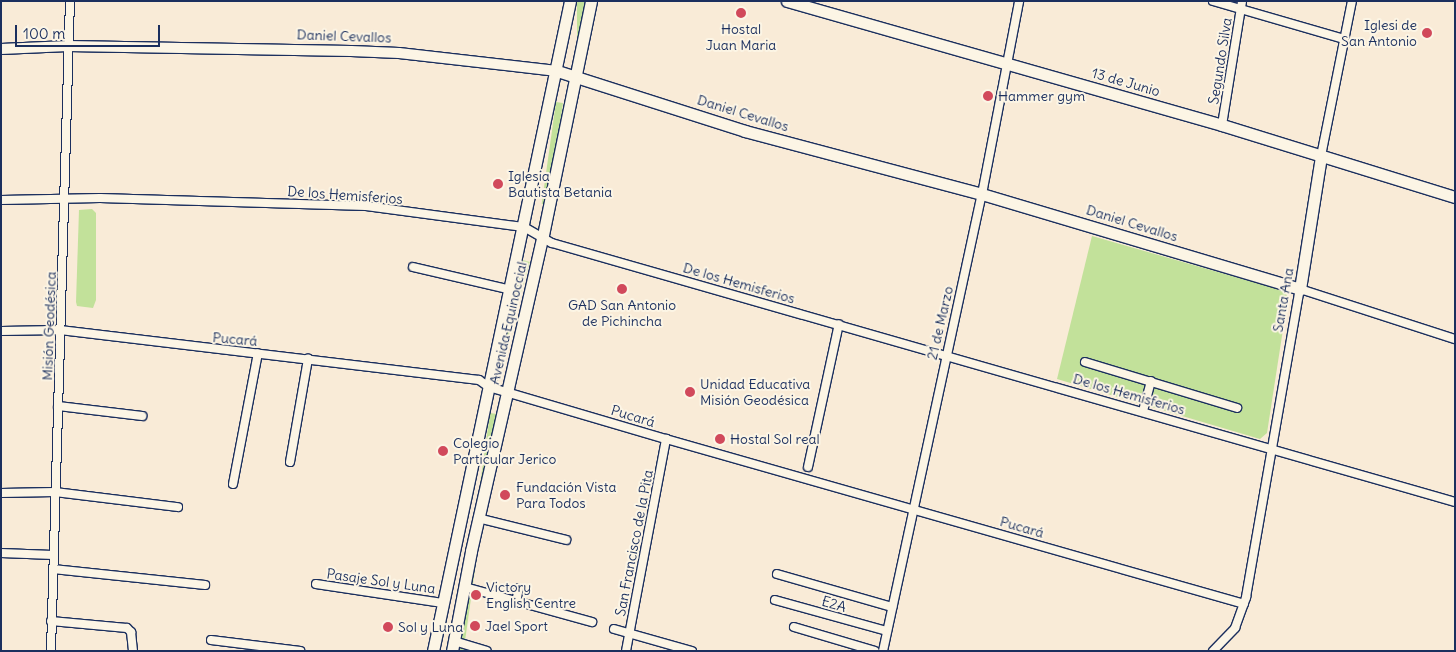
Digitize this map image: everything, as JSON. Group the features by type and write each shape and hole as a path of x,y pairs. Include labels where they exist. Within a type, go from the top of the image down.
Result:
{"main road":[{"name":"Avenida Equinoccial","path":"433,651 557,71 570,1"},
{"name":"Avenida Equinoccial","path":"453,646 478,518 543,235 574,76 591,1"},
{"name":"13 de Junio","path":"787,1 1222,126 1455,197"},
{"name":"Daniel Cevallos","path":"557,71 745,131 982,194 1300,289"},
{"name":"Santa Ana","path":"1300,289 1321,156"}],"street":[{"name":"Misión Geodésica","path":"51,651 60,330 67,198 70,1"},
{"name":"21 de Marzo","path":"883,651 912,508 982,194 1019,1"},
{"path":"1213,1 1241,5 1344,39"},
{"name":"Santa Ana","path":"1321,156 1352,1"},
{"name":"Segundo Silva","path":"1222,126 1241,5"},
{"name":"Daniel Cevallos","path":"1,49 68,46 399,53 557,71"},
{"name":"De los Hemisferios","path":"1,200 67,198 366,206 524,227 543,235 552,242 1455,502"},
{"path":"413,267 510,290"},
{"name":"Daniel Cevallos","path":"1300,289 1455,338"},
{"name":"Santa Ana","path":"1212,651 1229,637 1244,604 1300,289"},
{"path":"808,467 839,324"},
{"name":"Pucará","path":"1,330 60,330 479,380 489,387 508,391 666,439 1244,604"},
{"path":"233,484 258,353"},
{"path":"290,462 308,359"},
{"path":"1086,362 1237,408"},
{"path":"1143,411 1151,381"},
{"path":"58,406 142,416"},
{"name":"San Francisco de la Pita","path":"626,651 666,439"},
{"path":"1,493 55,492 178,507"},
{"path":"478,518 566,540"},
{"path":"1,553 53,555"},
{"path":"52,569 205,585"},
{"path":"777,574 892,607"},
{"name":"Pasaje Sol y Luna","path":"316,584 443,603"},
{"path":"465,587 592,622"},
{"path":"516,602 519,588"},
{"name":"E2A","path":"775,600 887,631"},
{"path":"51,621 127,628 131,632 133,651"},
{"path":"794,627 874,651"},
{"path":"614,629 692,651"},
{"path":"211,640 300,651"},
{"path":"453,646 487,651"}],"green space":[{"path":"577,1 585,1 585,47 577,47"},
{"path":"556,102 563,103 549,205 542,204"},
{"path":"92,209 96,213 96,300 93,308 77,306 76,302 79,210"},
{"path":"1092,236 1284,291 1288,297 1267,433 1260,439 1057,379"},
{"path":"523,260 530,262 502,357 496,355"},
{"path":"490,413 497,414 464,651 457,651"}],"place":[{"name":"Hostal Juan Maria","path":"741,13"},
{"name":"Iglesi de San Antonio","path":"1427,33"},
{"name":"Hammer gym","path":"988,96"},
{"name":"Iglesia Bautista Betania","path":"498,184"},
{"name":"GAD San Antonio de Pichincha","path":"622,289"},
{"name":"Unidad Educativa Misión Geodésica","path":"690,392"},
{"name":"Hostal Sol real","path":"720,439"},
{"name":"Colegio Particular Jerico","path":"443,451"},
{"name":"Fundación Vista Para Todos","path":"505,495"},
{"name":"Victory English Centre","path":"476,595"},
{"name":"Jael Sport","path":"475,626"},
{"name":"Sol y Luna","path":"388,627"}]}
